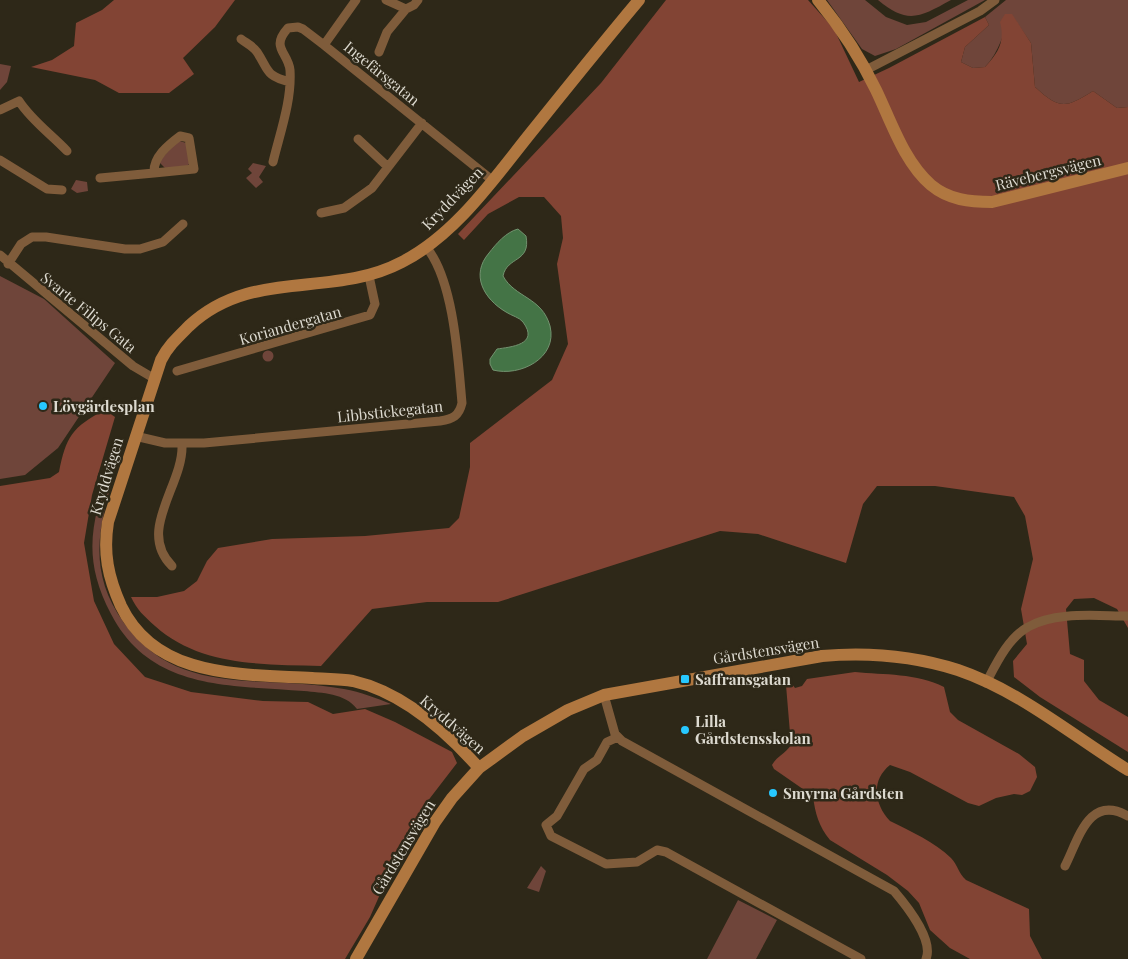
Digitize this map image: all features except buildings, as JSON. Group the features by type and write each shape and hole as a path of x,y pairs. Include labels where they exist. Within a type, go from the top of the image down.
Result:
{"street":[{"name":"Ingefärsgatan","path":"324,45 356,0"},
{"path":"386,0 406,9"},
{"name":"Ingefärsgatan","path":"379,52 387,32 406,9 410,8 418,0"},
{"name":"Kryddvägen","path":"479,768 422,716 381,691 353,681 218,672 191,666 166,653 135,630 109,577 105,542 108,522 154,379 169,345 196,319 217,304 246,292 370,276 402,263 426,248 445,232 492,180 639,0"},
{"name":"Rävebergsvägen","path":"818,0 853,46 911,160 931,185 954,198 970,202 992,202 1128,168"},
{"path":"866,70 980,11 995,0"},
{"name":"Ingefärsgatan","path":"273,162 290,82 290,68 280,49 283,34 288,28 298,27 324,45 492,180"},
{"path":"241,39 257,53 265,69 273,77 290,82"},
{"path":"0,110 19,101 34,120 52,134 67,151"},
{"name":"Ingefärsgatan","path":"321,213 344,208 372,188 422,123"},
{"path":"100,178 154,173 194,169 189,138 180,136 156,158 153,164 154,173"},
{"path":"358,139 388,167"},
{"path":"0,160 47,189 62,190"},
{"path":"8,264 21,244 32,238 46,236 124,249 140,249 163,242 183,224"},
{"name":"Libbstickegatan","path":"135,436 165,443 182,444 440,421 458,414 462,403 448,290 439,268 426,248"},
{"name":"Svarte Filips Gata","path":"0,256 133,366 154,379"},
{"name":"Koriandergatan","path":"177,371 370,315 375,304 370,276"},
{"path":"172,566 162,557 158,529 178,468 182,444"},
{"path":"986,683 995,665 1010,644 1028,627 1058,618 1128,616"},
{"name":"Gårdstensvägen","path":"356,959 435,822 452,798 479,768 523,736 568,710 604,695 795,660 853,654 928,662 959,671 986,683 1036,710 1128,770"},
{"path":"604,695 618,737 894,891 910,910 925,940 928,949 926,959"},
{"path":"618,737 607,742 597,760 584,769 557,816 546,825 551,836 606,864 637,862 657,850 666,852 861,959"},
{"path":"1064,866 1086,825 1103,808 1112,808 1128,816"}],"shaded area":[{"path":"114,0 235,0 215,27 183,58 194,74 169,93 119,93 95,80 31,67 52,60 74,46 76,23 102,10"},
{"path":"666,0 808,0 834,29 859,82 985,17 989,25 965,47 961,62 973,68 985,67 1000,46 1002,35 1000,22 1005,14 1012,14 1031,43 1035,87 1051,100 1063,104 1069,103 1093,91 1117,108 1128,107 1128,628 1117,609 1094,598 1074,599 1066,609 1070,654 1084,660 1084,681 1099,700 1128,717 1128,752 1040,697 1014,677 1013,661 1027,644 1021,609 1033,559 1025,516 1014,497 935,486 877,486 863,504 846,563 758,534 720,531 498,602 427,602 372,609 321,666 255,663 212,656 192,649 173,639 155,626 136,606 131,597 157,597 184,591 197,581 207,561 218,548 272,539 365,536 449,528 459,518 470,467 470,443 552,380 568,344 557,264 563,238 561,216 544,197 519,197 488,214 464,240 458,234 601,83"},
{"path":"827,0 865,0 886,17 907,25 926,22 968,0 985,0 896,49 875,56 862,49"},
{"path":"878,0 951,0 931,11 914,16 898,13"},
{"path":"1006,0 1128,0 1128,107 1117,108 1093,91 1069,103 1057,103 1051,100 1035,87 1031,43 1011,14 998,48 985,67 973,68 961,62 965,47 989,25 985,17"},
{"path":"0,64 11,66 7,82 0,90"},
{"path":"176,142 186,143 190,163 187,166 165,168 159,162"},
{"path":"253,163 266,166 259,177 263,182 256,188 246,178 252,173 248,169"},
{"path":"76,180 87,182 88,191 77,193 71,189"},
{"path":"518,229 526,236 527,245 522,255 509,265 503,276 514,289 541,309 550,326 551,337 543,356 535,363 514,371 493,370 490,359 497,349 515,346 526,340 528,336 523,322 498,307 486,293 480,278 481,270 483,261 498,242 509,233"},
{"name":"Lövgärdesplan","path":"0,276 44,299 115,363 58,448 25,475 0,479"},
{"path":"268,350 274,356 268,362 262,356"},
{"path":"105,410 115,417 92,495 84,543 94,601 114,644 145,677 191,692 263,701 308,702 333,714 365,709 395,722 452,752 457,763 427,802 403,842 370,917 345,959 0,959 0,486 50,478 59,472 64,450 72,434 85,422"},
{"path":"117,464 101,526 100,564 104,584 112,603 124,623 146,647 171,664 197,674 225,679 344,689 362,693 391,704 357,709 346,700 326,693 221,684 195,679 170,671 148,658 128,639 111,614 96,576 93,558 92,541 98,506 110,468"},
{"path":"855,672 912,677 934,682 944,687 950,712 958,720 1019,754 1035,767 1037,777 1030,791 1022,795 1014,794 996,798 979,806 968,803 910,772 890,765 879,778 877,793 881,808 890,821 922,837 945,852 966,880 1029,909 1030,936 1042,959 970,959 950,948 930,930 919,903 908,891 887,875 830,840 818,820 813,796 774,769 772,765 774,762 791,745 786,685 792,684 795,688 802,686 807,679"},
{"path":"541,866 546,871 539,892 527,888"},
{"path":"738,900 777,920 756,959 707,959"}],"place":[{"name":"Lövgärdesplan","path":"43,406"},
{"name":"Saffransgatan","path":"685,679"},
{"name":"Lilla Gårdstensskolan","path":"685,730"},
{"name":"Smyrna Gårdsten","path":"773,793"}]}
